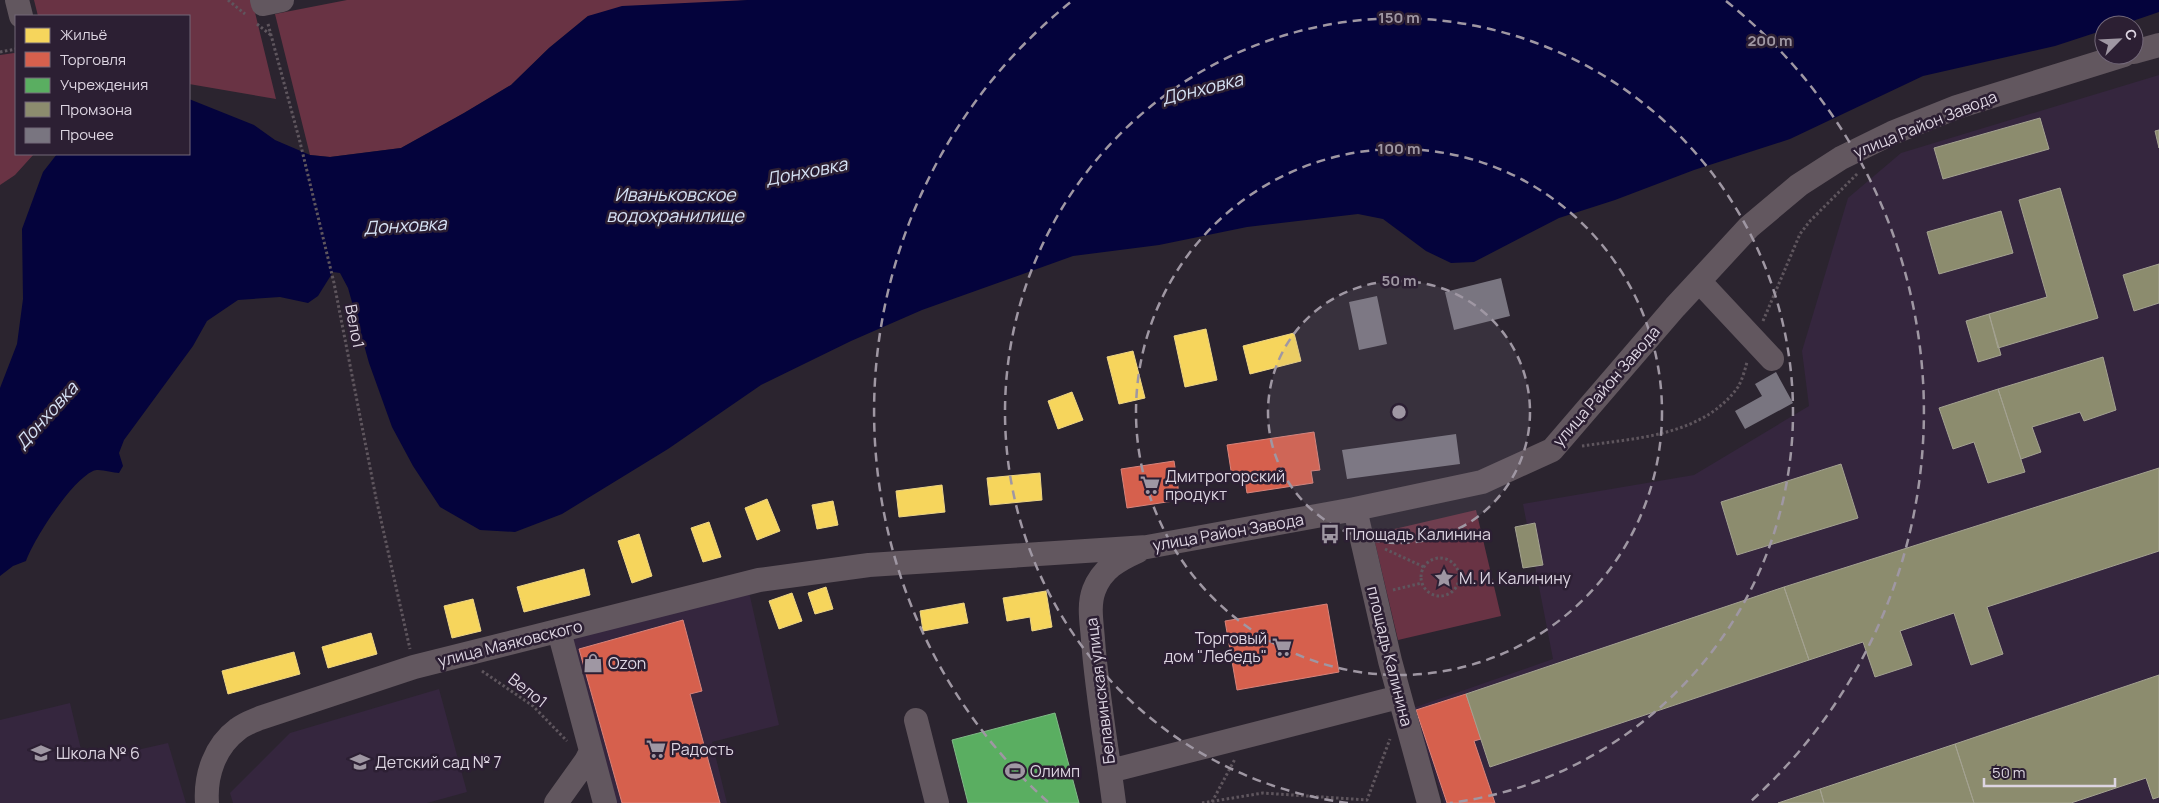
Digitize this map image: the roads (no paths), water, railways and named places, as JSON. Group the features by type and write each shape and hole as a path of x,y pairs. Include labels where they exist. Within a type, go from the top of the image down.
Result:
{"street":[{"path":"17,0 21,15"},
{"path":"2144,49 2159,44"},
{"name":"улица Район Завода","path":"869,565 1147,547 1355,509 1482,482 1552,450 1699,281 1749,227 1799,185 1841,158 1892,133 1958,107 2094,64"},
{"path":"1699,281 1772,359"},
{"name":"площадь Калинина","path":"1355,509 1374,595 1429,803"},
{"name":"Белавинская улица","path":"1114,803 1094,660 1091,606 1093,592 1104,572 1124,557 1147,547"},
{"name":"улица Маяковского","path":"207,802 209,769 220,749 238,728 387,669 423,665 759,580 869,565"},
{"path":"559,631 588,756 605,803"},
{"path":"1110,771 1247,736 1401,701"},
{"path":"916,720 937,803"},
{"path":"556,803 588,756"}],"water":[{"name":"Иваньковское водохранилище","path":"748,0 2159,0 2159,12 2144,17 2144,15 2094,15 2094,33 2055,46 1923,76 1790,139 1694,170 1615,200 1559,218 1474,262 1451,263 1426,251 1383,219 1358,214 1247,227 1159,245 1073,256 922,310 851,341 761,385 668,449 562,514 515,532 480,530 440,507 413,466 392,427 369,363 348,288 340,273 333,272 318,296 308,303 280,297 238,300 207,321 193,346 124,440 119,453 123,466 119,473 96,470 84,477 64,498 45,525 26,561 13,566 0,576 0,388 17,344 23,299 22,229 43,172 56,155 190,155 190,99 254,125 275,140 310,155 330,157 401,148 511,85 549,48 588,16 622,6"}],"place":[{"name":"Дмитрогорский продукт","path":"1150,485"},
{"name":"Площадь Калинина","path":"1330,534"},
{"name":"М. И. Калинину","path":"1444,578"},
{"name":"Торговый дом \"Лебедь\"","path":"1282,647"},
{"name":"Ozon","path":"593,663"},
{"name":"Радость","path":"656,749"},
{"name":"Школа № 6","path":"41,753"},
{"name":"Детский сад № 7","path":"360,762"},
{"name":"Олимп","path":"1015,771"}],"water label":[{"name":"Донховка","path":"1202,88"},
{"name":"Донховка","path":"806,171"},
{"name":"Донховка","path":"405,225"},
{"name":"Донховка","path":"46,415"}]}
